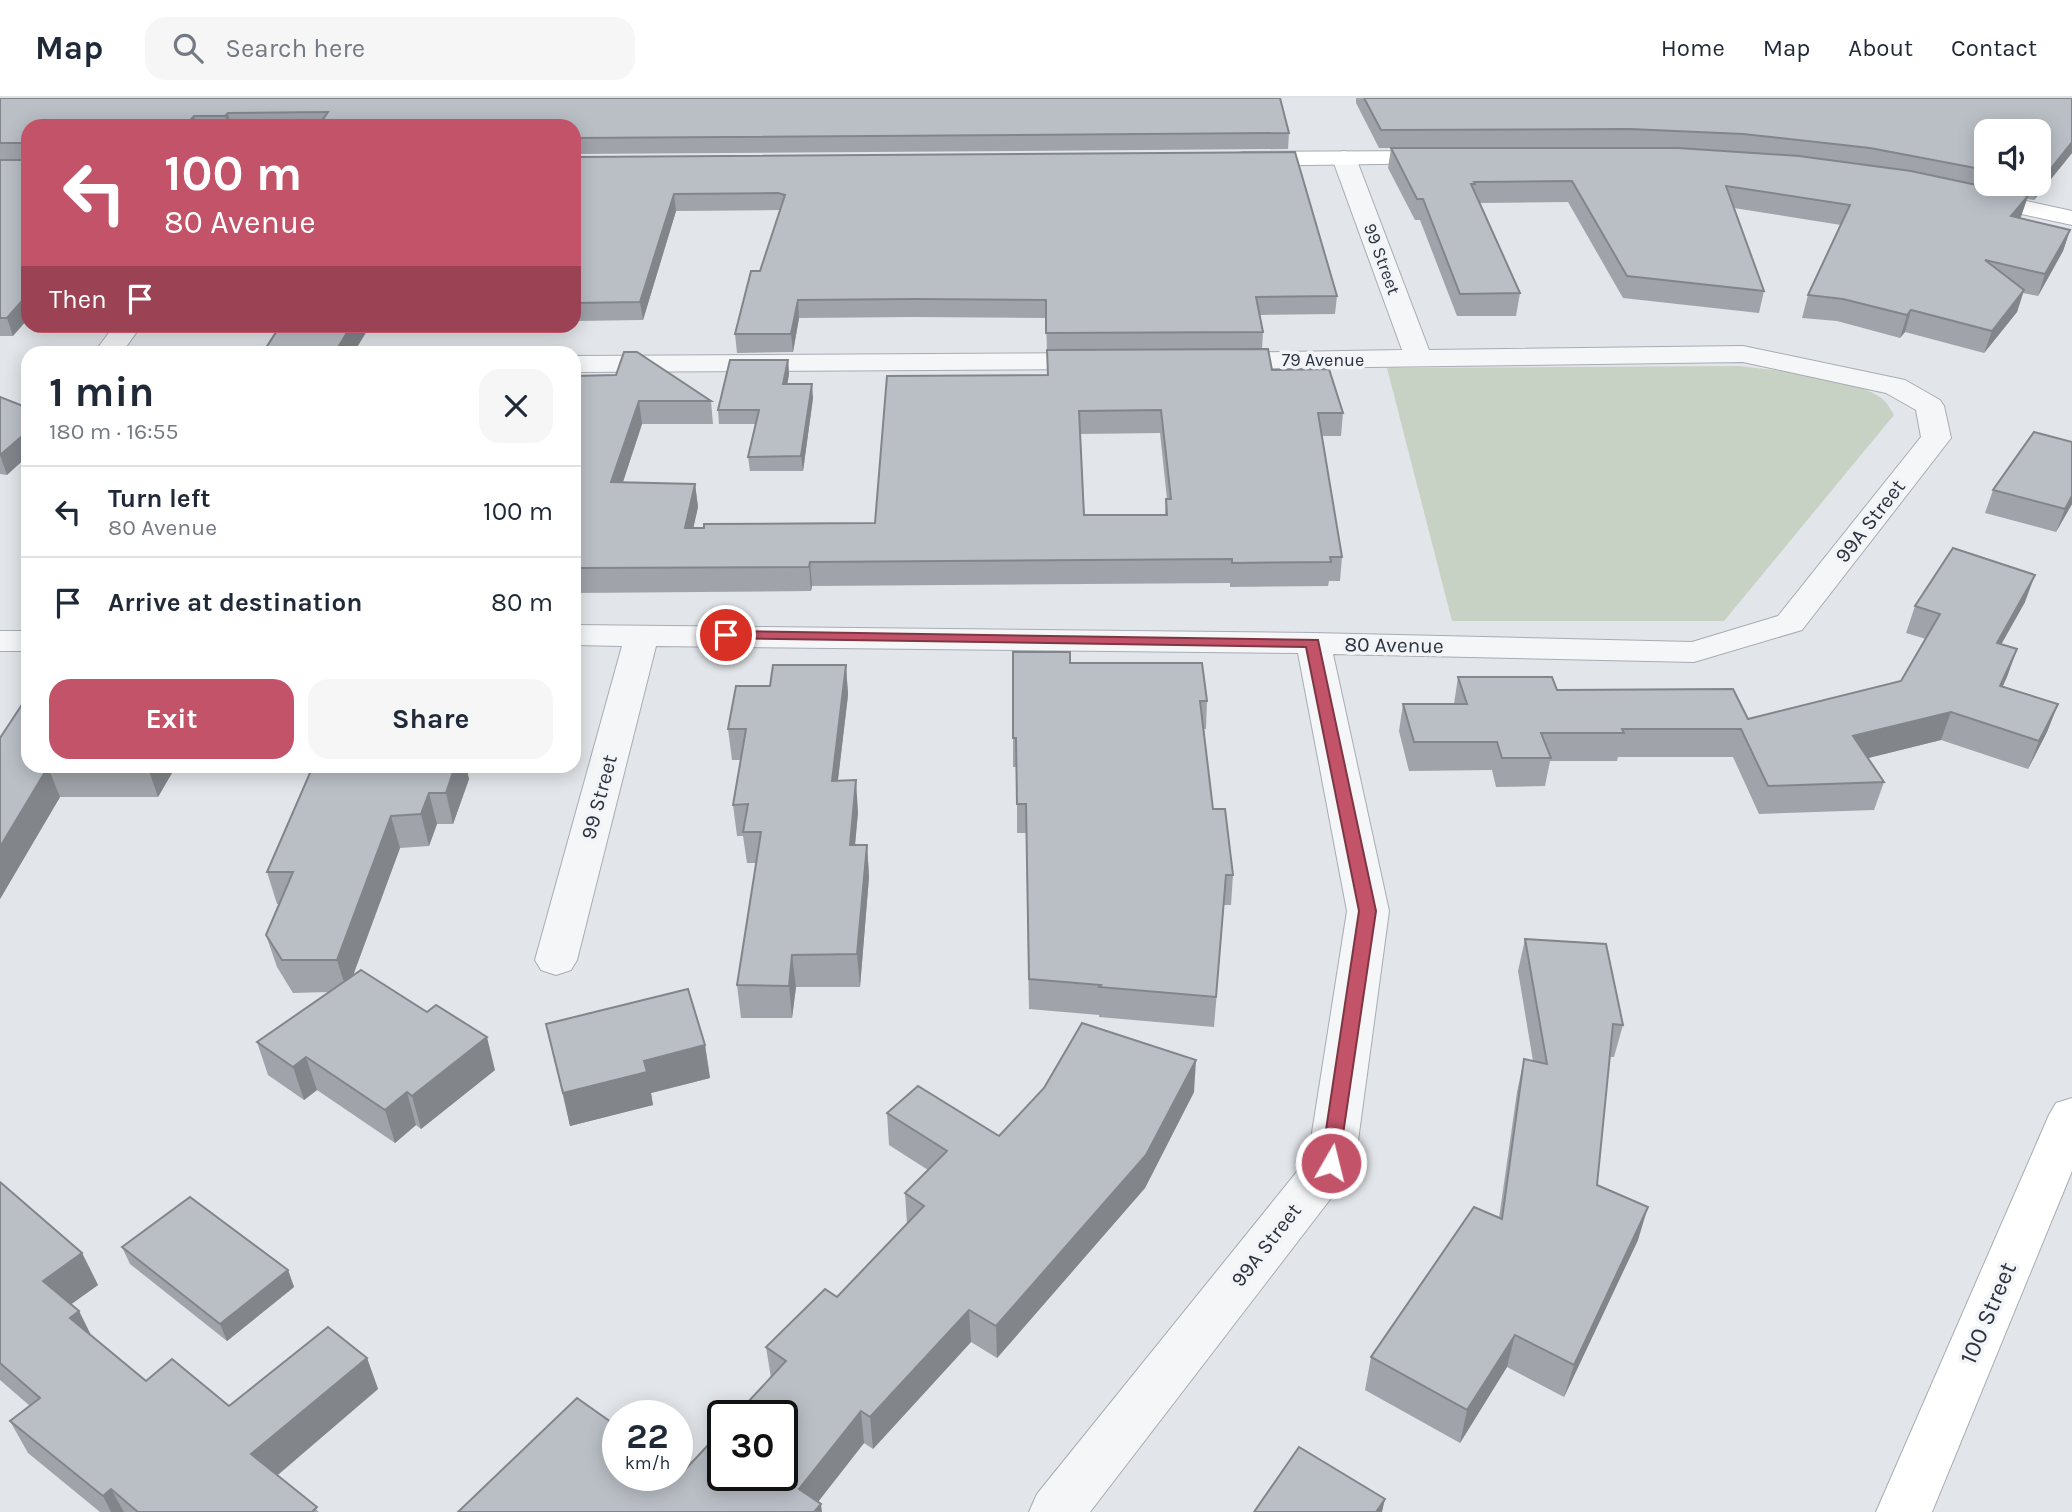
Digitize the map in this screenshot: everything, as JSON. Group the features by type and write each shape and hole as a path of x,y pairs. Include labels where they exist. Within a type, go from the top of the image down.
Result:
{"street":[{"name":"99 Street","path":"1344,158 1419,360"},
{"path":"1218,159 1468,158"},
{"path":"1944,190 2072,218"},
{"name":"79 Avenue","path":"1198,361 1743,354 1895,386 1930,406 1931,414"},
{"path":"581,364 1128,361"},
{"name":"99A Street","path":"1790,623 1936,438 1931,414"},
{"name":"80 Avenue","path":"581,635 1313,643 1694,652 1790,623"},
{"name":"99 Street","path":"556,960 642,634"},
{"path":"0,642 21,641"},
{"name":"99A Street","path":"1057,1512 1331,1163 1368,911 1313,643"},
{"name":"100 Street","path":"1904,1512 2062,1168 2072,1115"}],"green space":[{"path":"1739,366 1851,384 1881,398 1894,415 1724,621 1452,621 1387,368"}],"building":[{"path":"0,98 1280,98 1289,133 581,138 581,119 323,119 328,112 228,113 225,116 194,116 191,119 21,119 21,143 0,143"},
{"path":"1364,98 2072,98 2072,142 2051,168 2051,119 1974,119 1974,168 1870,148 1743,134 1630,129 1381,130"},
{"path":"1391,148 1678,148 1799,156 1911,171 1974,184 1974,196 2028,196 2011,216 2070,230 2045,274 1985,260 2024,290 1992,331 1911,310 1907,315 1843,299 1808,295 1850,205 1726,186 1764,291 1627,276 1572,181 1474,182 1475,184 1471,184 1520,293 1460,294 1423,199 1417,199"},
{"path":"1295,152 1337,296 1256,297 1263,332 1046,333 1046,300 914,299 798,300 791,334 735,334 751,271 760,271 785,195 674,194 640,302 581,303 581,157"},
{"path":"0,160 21,160 21,302 7,318 0,318"},
{"path":"276,333 347,333 339,346 267,346"},
{"path":"1268,349 1272,370 1329,369 1343,413 1318,413 1342,557 1330,557 1331,562 1232,563 1232,559 810,562 809,567 581,568 581,376 616,375 624,352 637,352 711,401 639,401 611,482 695,484 685,528 704,528 704,524 875,523 887,376 1048,375 1047,350","holes":["1161,410 1171,499 1166,499 1167,515 1084,515 1079,411"]},
{"path":"730,360 788,360 783,384 812,384 801,456 748,457 759,410 718,410"},
{"path":"0,397 21,405 21,437 0,455"},
{"path":"2034,432 2072,442 2072,496 2065,509 1993,490"},
{"path":"1953,548 2035,575 1997,643 2017,649 2000,686 2058,704 2039,741 1951,712 1853,736 1884,782 1768,786 1741,729 1622,729 1624,733 1541,733 1551,758 1502,758 1497,742 1414,742 1403,704 1467,704 1458,677 1552,677 1557,690 1733,689 1748,719 1901,681 1940,614 1915,606"},
{"path":"1013,652 1070,652 1070,663 1202,663 1207,701 1200,701 1213,809 1225,809 1233,875 1226,875 1216,997 1029,979 1026,804 1017,804 1016,738 1013,738"},
{"path":"773,665 846,665 832,781 856,780 850,845 867,845 857,954 792,955 789,986 737,985 761,832 743,832 748,804 733,805 746,729 728,729 736,686 770,686"},
{"path":"21,706 21,773 44,773 0,847 0,738"},
{"path":"310,773 453,773 446,793 429,793 421,814 391,816 337,960 282,960 266,935 293,872 267,872"},
{"path":"1525,939 1606,944 1623,1025 1613,1024 1597,1185 1648,1207 1574,1365 1515,1335 1467,1410 1371,1357 1474,1207 1502,1219 1524,1059 1547,1064"},
{"path":"361,970 427,1012 436,1005 487,1037 412,1096 407,1092 385,1110 306,1057 293,1067 257,1042"},
{"path":"688,989 705,1045 644,1061 647,1072 563,1093 546,1024"},
{"path":"1082,1023 1196,1060 1146,1155 996,1326 969,1310 870,1417 861,1411 799,1489 821,1504 814,1512 458,1512 577,1398 602,1416 602,1491 693,1491 693,1461 707,1446 707,1491 798,1491 798,1400 750,1400 786,1361 766,1347 825,1289 837,1297 924,1206 905,1193 947,1151 887,1113 918,1086 999,1136 1044,1088"},
{"path":"0,1182 82,1253 43,1281 79,1311 70,1318 146,1381 172,1359 229,1406 328,1327 367,1358 251,1454 317,1507 312,1512 138,1512 111,1489 103,1496 10,1421 40,1398 0,1363"},
{"path":"190,1197 288,1270 220,1324 122,1247"},
{"path":"1299,1447 1385,1499 1376,1512 1254,1512"}],"route":[{"path":"726,635 1313,643 1368,911 1331,1163"}]}
